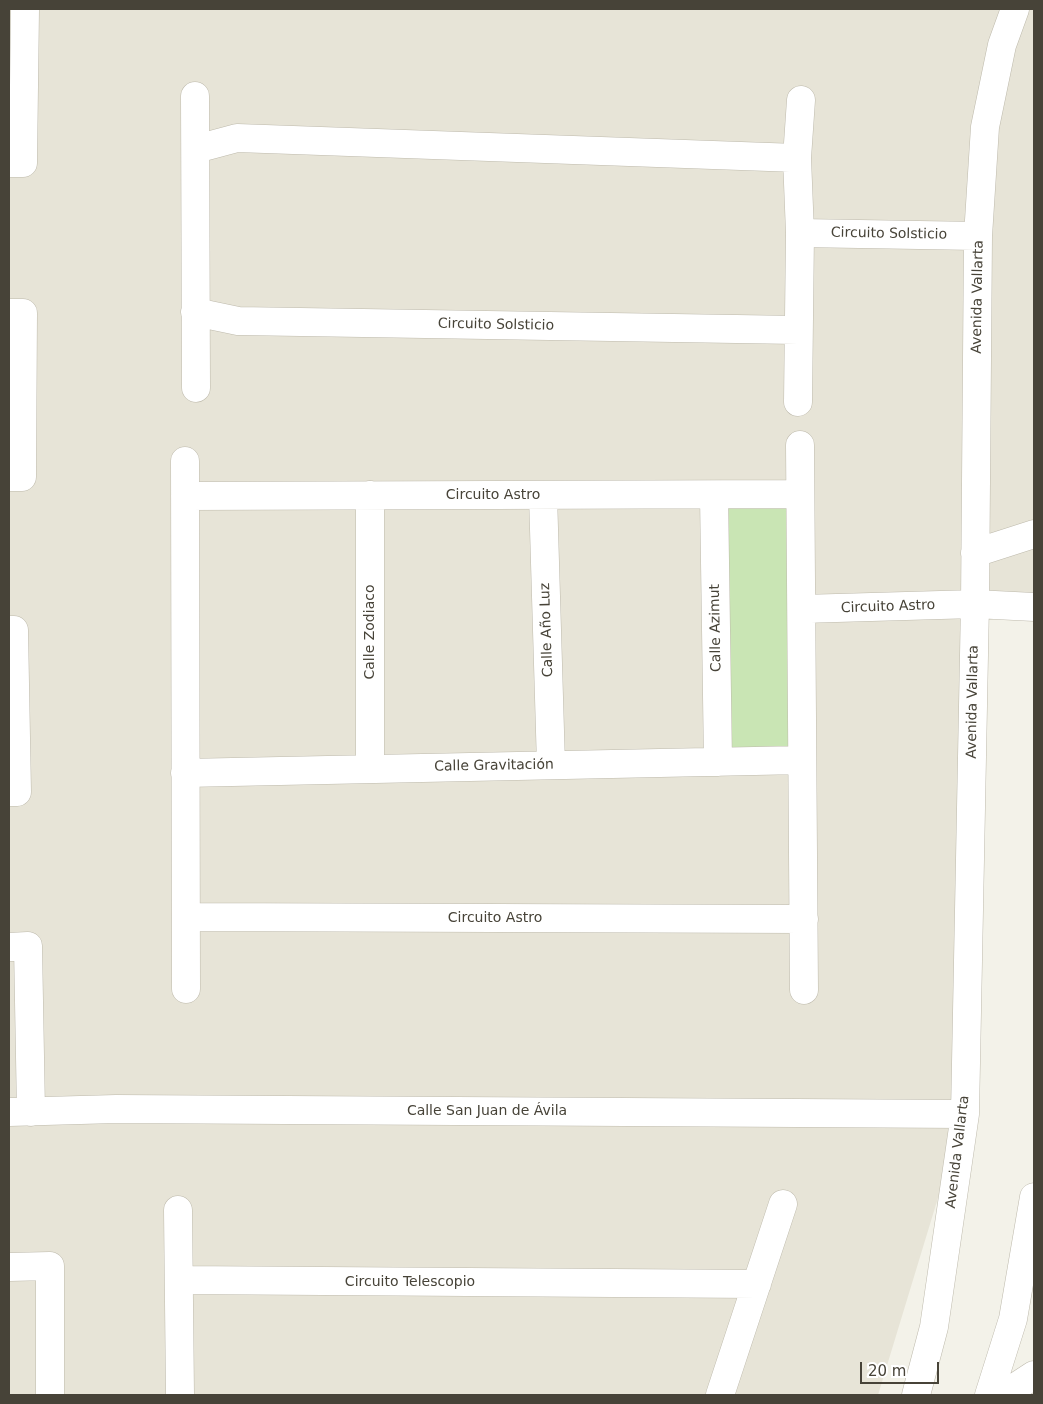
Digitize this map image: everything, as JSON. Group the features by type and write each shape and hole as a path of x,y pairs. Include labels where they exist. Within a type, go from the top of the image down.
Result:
{"street":[{"path":"9,162 23,163 25,9"},
{"name":"Avenida Vallarta","path":"916,1395 934,1327 965,1114 975,604 978,236 985,126 1002,46 1016,9"},
{"path":"195,96 196,388"},
{"path":"798,402 800,233 797,158 801,100"},
{"path":"196,149 237,138 797,158"},
{"name":"Circuito Solsticio","path":"800,233 978,236"},
{"name":"Circuito Solsticio","path":"195,312 238,321 798,330"},
{"path":"9,313 23,313 22,478 9,477"},
{"path":"800,445 804,990"},
{"path":"184,461 186,989"},
{"name":"Circuito Astro","path":"185,496 800,494"},
{"name":"Calle Zodiaco","path":"370,495 370,769"},
{"name":"Calle Año Luz","path":"543,495 551,765"},
{"name":"Calle Azimut","path":"714,495 718,762"},
{"path":"975,553 1034,534"},
{"name":"Circuito Astro","path":"802,609 975,604 1034,608"},
{"path":"9,630 14,630 17,792 9,792"},
{"name":"Calle Gravitación","path":"186,773 802,760"},
{"name":"Circuito Astro","path":"186,917 804,919"},
{"path":"9,947 28,946 20,1112"},
{"name":"Calle San Juan de Ávila","path":"20,1112 126,1109 965,1114"},
{"path":"989,1395 1013,1320 1034,1197"},
{"path":"720,1395 783,1204"},
{"path":"178,1210 180,1395"},
{"path":"9,1267 50,1266 50,1395"},
{"name":"Circuito Telescopio","path":"179,1280 757,1284"},
{"path":"1006,1395 1034,1375"}],"shaded area":[{"path":"9,9 1034,9 1034,597 977,617 948,1165 878,1395 9,1395"}],"green space":[{"path":"800,494 797,752 721,757 714,495"}]}
